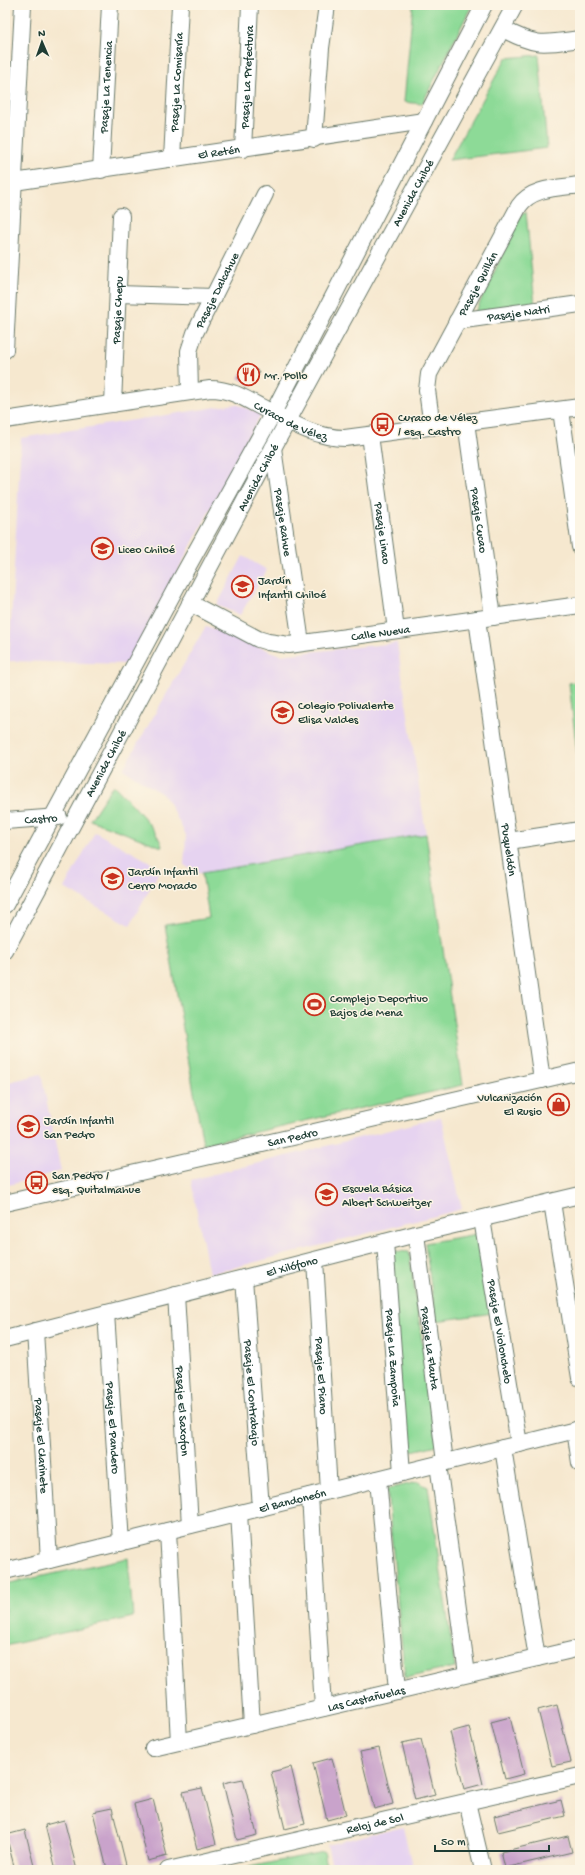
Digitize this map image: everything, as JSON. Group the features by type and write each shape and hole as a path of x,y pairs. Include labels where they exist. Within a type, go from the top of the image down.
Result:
{"street":[{"path":"5,350 23,5"},
{"name":"Pasaje La Tenencia","path":"101,170 110,5"},
{"name":"Pasaje La Comisaría","path":"172,159 180,5"},
{"name":"Pasaje La Prefectura","path":"243,149 250,5"},
{"path":"314,138 321,48 328,5"},
{"name":"Avenida Chiloé","path":"5,905 50,818 273,413 484,5"},
{"name":"Avenida Chiloé","path":"5,951 273,448 516,5"},
{"path":"503,29 534,43 550,43 580,39"},
{"name":"El Retén","path":"14,182 424,122"},
{"name":"Pasaje Quillán","path":"432,427 427,379 523,200 538,191 580,185"},
{"name":"Pasaje Dalcahue","path":"190,392 189,351 195,333 265,194"},
{"name":"Pasaje Chepu","path":"113,404 121,216"},
{"path":"118,294 214,297"},
{"name":"Pasaje Natri","path":"457,321 580,304"},
{"name":"Curaco de Vélez","path":"5,420 210,389 229,391 307,431 332,438 370,435 580,407"},
{"path":"560,410 580,547"},
{"name":"Pasaje Cucao","path":"466,422 485,618"},
{"name":"Pasaje Linao","path":"370,435 396,630"},
{"name":"Pasaje Rahue","path":"273,448 301,644"},
{"name":"Calle Nueva","path":"190,603 258,639 278,644 301,644 580,605"},
{"name":"Puqueldón","path":"485,618 508,841 542,1080"},
{"name":"Castro","path":"5,822 77,814"},
{"path":"508,841 580,830"},
{"name":"San Pedro","path":"5,1203 580,1071"},
{"name":"El Xilófono","path":"5,1339 416,1234 580,1195"},
{"path":"552,1202 580,1378"},
{"name":"Pasaje El Violonchelo","path":"482,1218 519,1444"},
{"name":"Pasaje La Flauta","path":"416,1234 441,1463 467,1674"},
{"name":"Pasaje La Zampoña","path":"385,1242 402,1473"},
{"name":"Pasaje El Piano","path":"315,1260 329,1491"},
{"name":"Pasaje El Contrabajo","path":"244,1278 261,1508"},
{"name":"Pasaje El Saxofon","path":"176,1295 190,1525"},
{"name":"Pasaje El Pandero","path":"106,1313 120,1543"},
{"name":"Pasaje El Clarinete","path":"35,1331 49,1560"},
{"path":"577,1429 580,1463"},
{"name":"El Bandoneón","path":"5,1571 577,1429"},
{"path":"503,1448 537,1658"},
{"path":"378,1479 397,1691"},
{"path":"310,1496 323,1708"},
{"path":"239,1513 252,1725"},
{"path":"168,1531 179,1742"},
{"name":"Las Castañuelas","path":"153,1748 580,1648"},
{"name":"Reloj de Sol","path":"168,1870 580,1776"},
{"path":"467,1802 483,1870"}],"shaded area":[{"name":"Liceo Chiloé","path":"236,404 261,414 128,664 9,661 21,438"},
{"name":"Jardín Infantil Chiloé","path":"243,556 267,570 240,615 217,605"},
{"name":"Colegio Polivalente Elisa Valdes","path":"206,626 280,655 397,643 426,834 208,873 197,873 184,865 186,835 165,796 123,769"},
{"name":"Jardín Infantil Cerro Morado","path":"95,832 161,868 130,925 64,888"},
{"name":"Jardín Infantil San Pedro","path":"41,1074 61,1171 5,1186 5,1083"},
{"name":"Escuela Básica Albert Schweitzer","path":"441,1117 462,1209 209,1274 191,1180"},
{"path":"403,1826 413,1870 333,1870 327,1845"}],"green space":[{"path":"413,5 472,5 422,104 404,102"},
{"path":"539,55 547,148 449,160 506,58"},
{"path":"526,212 535,305 475,313 521,215"},
{"path":"580,681 580,753 577,753 569,683"},
{"path":"113,785 149,824 160,840 162,847 90,820"},
{"name":"Complejo Deportivo Bajos de Mena","path":"426,834 463,1085 203,1144 165,925 209,918 202,873"},
{"path":"477,1234 493,1313 436,1321 425,1243"},
{"path":"396,1251 409,1252 437,1445 404,1453 391,1258"},
{"path":"418,1482 428,1487 455,1667 405,1678 387,1489"},
{"path":"128,1558 133,1617 5,1646 5,1584"},
{"path":"324,1852 328,1870 234,1870"}],"building":[{"name":"Mr. Pollo","path":"247,364 260,372 252,386 238,378"},
{"path":"557,1705 571,1762 552,1766 538,1710"},
{"path":"510,1717 524,1774 505,1779 491,1722"},
{"path":"469,1727 483,1784 464,1789 450,1732"},
{"path":"421,1739 435,1795 415,1800 402,1743"},
{"path":"379,1748 393,1804 374,1809 360,1752"},
{"path":"332,1758 346,1815 327,1820 313,1763"},
{"path":"291,1767 305,1824 285,1829 271,1772"},
{"path":"243,1779 257,1835 237,1840 223,1783"},
{"path":"202,1788 216,1844 197,1849 183,1792"},
{"path":"153,1799 167,1856 148,1861 134,1804"},
{"path":"561,1800 565,1816 498,1832 494,1816"},
{"path":"112,1808 126,1865 107,1869 93,1812"},
{"path":"64,1820 77,1870 56,1870 45,1825"},
{"path":"25,1830 35,1870 15,1870 6,1835"},
{"path":"568,1836 572,1852 505,1868 501,1852"}],"place":[{"name":"Mr. Pollo","path":"249,375"},
{"name":"Curaco de Vélez / esq. Castro","path":"382,424"},
{"name":"Liceo Chiloé","path":"102,549"},
{"name":"Jardín Infantil Chiloé","path":"242,587"},
{"name":"Colegio Polivalente Elisa Valdes","path":"282,712"},
{"name":"Jardín Infantil Cerro Morado","path":"112,878"},
{"name":"Complejo Deportivo Bajos de Mena","path":"315,1005"},
{"name":"Vulcanización El Rusio","path":"558,1104"},
{"name":"Jardín Infantil San Pedro","path":"28,1127"},
{"name":"San Pedro / esq. Quitalmahue","path":"37,1182"},
{"name":"Escuela Básica Albert Schweitzer","path":"326,1195"}]}
